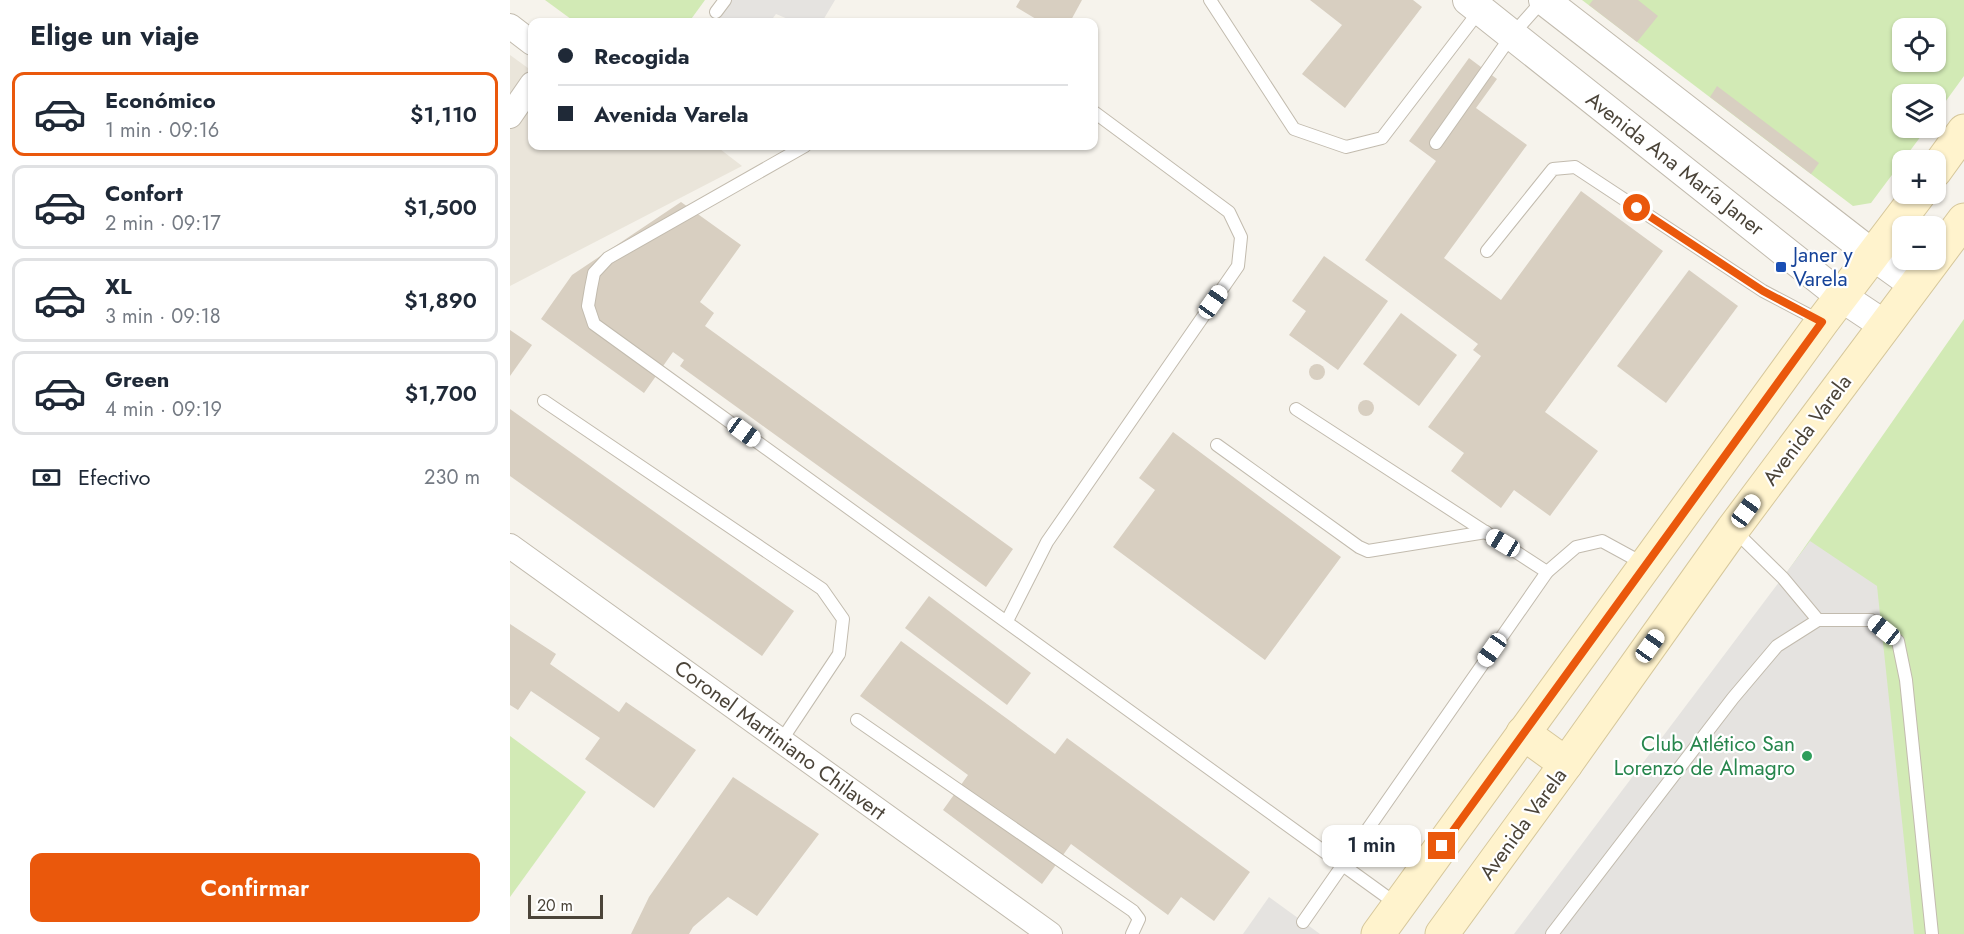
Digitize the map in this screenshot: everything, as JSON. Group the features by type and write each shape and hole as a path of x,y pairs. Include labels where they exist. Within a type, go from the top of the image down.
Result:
{"main road":[{"path":"1946,156 1964,132"},
{"path":"1378,934 1822,322 1911,204"},
{"name":"Avenida Varela","path":"1442,934 1733,529 1964,220"},
{"path":"1523,733 1566,764"}],"street":[{"path":"1544,0 1916,286"},
{"name":"Avenida Ana María Janer","path":"1479,3 1512,35 1842,297 1884,326"},
{"path":"510,26 528,40"},
{"path":"510,116 528,90"},
{"name":"Coronel Martiniano Chilavert","path":"510,546 1050,934"}],"lane":[{"path":"716,12 725,0"},
{"path":"1210,0 1294,129 1346,147 1382,138 1479,3"},
{"path":"1436,143 1512,35 1544,0"},
{"path":"1007,621 1047,542 1238,266 1241,237 1229,212 1098,115"},
{"path":"798,150 609,258 594,273 588,306 594,324 1399,905"},
{"path":"1487,251 1553,169 1575,167 1763,291 1822,322"},
{"path":"544,401 822,589 843,619 839,654 781,741"},
{"path":"1296,409 1547,572"},
{"path":"1217,445 1359,547 1368,551 1486,532"},
{"path":"1733,529 1783,578 1818,620"},
{"path":"1302,922 1547,572 1576,547 1602,541 1647,565"},
{"path":"1552,934 1733,698 1778,646 1818,620 1871,620 1898,641 1906,680 1932,934"},
{"path":"857,720 1133,911 1139,919 1132,934"}],"shaded area":[{"path":"725,0 835,0 824,18 786,18 776,14 773,18 711,18"},
{"path":"510,55 528,68 528,150 721,150 742,166 510,286"},
{"name":"Club Atlético San Lorenzo de Almagro","path":"1810,541 1877,586 1914,934 1514,934"},
{"path":"1269,897 1320,934 1243,934"}],"green space":[{"path":"545,0 705,0 692,18 570,18"},
{"path":"1582,0 1964,0 1964,76 1946,101 1946,84 1892,84 1892,138 1920,138 1911,150 1892,150 1892,175 1871,203 1853,206"},
{"name":"Club Atlético San Lorenzo de Almagro","path":"1964,319 1964,934 1516,934 1783,578"},
{"path":"510,736 586,792 510,897"}],"building":[{"path":"1020,0 1082,0 1072,18 1034,18 1016,7"},
{"path":"1310,0 1413,0 1422,7 1345,108 1302,74 1342,25"},
{"path":"1593,0 1638,0 1658,16 1637,42 1589,5"},
{"path":"1469,58 1497,79 1476,108 1527,145 1444,258 1501,300 1581,191 1663,251 1545,412 1598,451 1550,516 1514,490 1501,508 1451,471 1464,453 1428,427 1481,356 1473,350 1478,344 1365,260 1436,161 1409,141"},
{"path":"1717,86 1819,163 1811,174 1710,97"},
{"path":"681,202 741,245 700,302 714,313 705,326 1013,549 986,587 680,366 684,360 673,352 644,393 541,319 572,275"},
{"path":"1324,256 1388,301 1338,370 1289,335 1306,311 1292,301"},
{"path":"1689,270 1738,306 1666,403 1617,366"},
{"path":"1401,313 1457,355 1419,406 1363,364"},
{"path":"510,330 532,345 510,376"},
{"path":"1317,364 1325,372 1317,380 1309,372"},
{"path":"1366,400 1372,402 1374,408 1372,414 1366,416 1360,414 1358,408 1360,402"},
{"path":"510,409 794,611 762,656 510,476"},
{"path":"1173,432 1341,557 1265,660 1113,547 1155,490 1139,478"},
{"path":"929,596 1031,673 1007,705 905,628"},
{"path":"510,624 556,654 550,664 619,712 626,702 696,750 654,808 585,759 600,738 531,691 518,710 510,705"},
{"path":"901,641 1055,754 1067,738 1250,872 1214,921 1181,897 1168,915 1071,844 1042,884 943,810 968,775 860,696"},
{"path":"733,777 819,834 757,916 728,897 693,927 689,934 631,934 649,897"}],"place":[{"name":"Janer y Varela","path":"1781,267"},
{"name":"Club Atlético San Lorenzo de Almagro","path":"1807,756"}],"route":[{"path":"1442,846 1822,322 1763,291 1637,208"}]}
